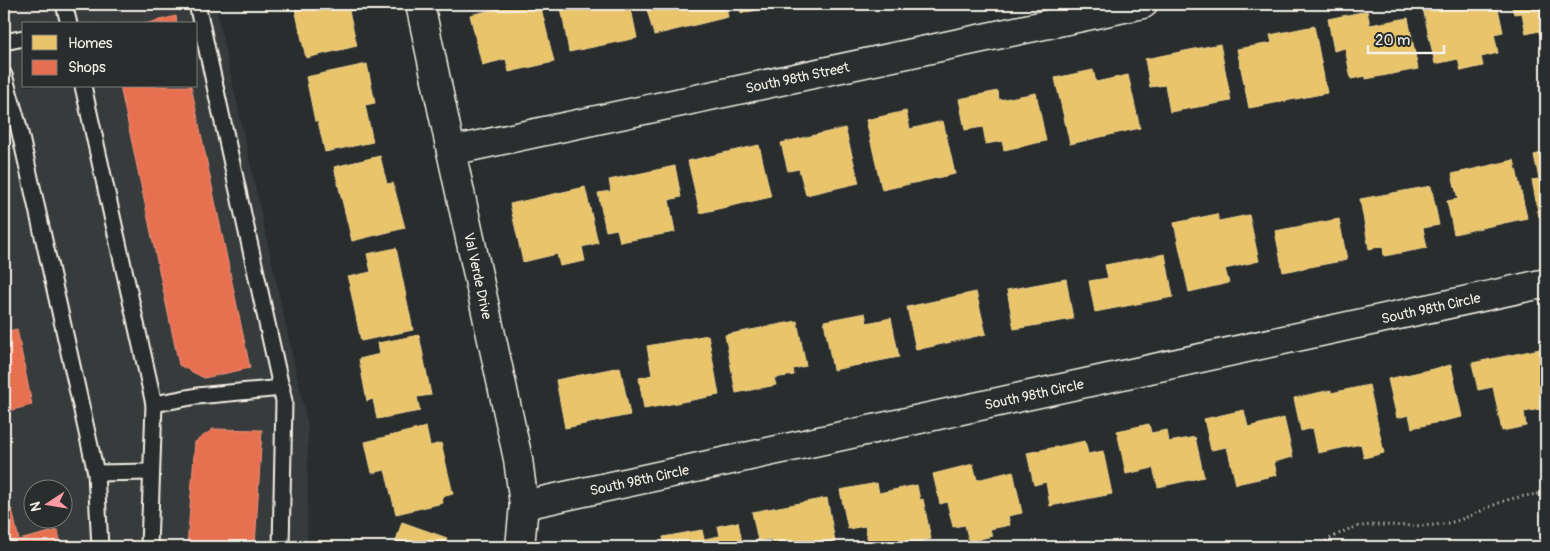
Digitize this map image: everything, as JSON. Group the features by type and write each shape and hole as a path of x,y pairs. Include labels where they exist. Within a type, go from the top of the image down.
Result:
{"street":[{"name":"Val Verde Drive","path":"420,4 450,151 518,459 524,505 520,547"},
{"name":"South 98th Street","path":"450,151 1142,4"},
{"name":"South 98th Circle","path":"524,505 1546,283"}],"lane":[{"path":"64,4 68,22"},
{"path":"197,4 282,388 284,401 281,547"},
{"path":"4,42 22,38"},
{"path":"4,75 18,124 96,473 100,547"},
{"path":"83,88 154,404 149,547"},
{"path":"154,404 197,396 282,388"},
{"path":"96,473 152,472"}],"path":[{"path":"1312,547 1358,526 1447,523 1475,515 1503,502 1527,496 1546,494"}],"shaded area":[{"path":"4,4 215,4 308,426 307,547 4,547"}],"building: Homes":[{"path":"294,4 353,4 354,10 349,11 357,46 306,58"},
{"path":"517,4 540,4 554,62 509,72 506,59 482,65 470,15"},
{"path":"575,4 630,4 637,38 569,52 561,7"},
{"path":"656,4 725,4 728,17 654,35 646,6"},
{"path":"739,4 790,4 741,13"},
{"path":"1422,4 1461,4 1462,6 1497,4 1503,32 1494,34 1498,53 1481,57 1483,66 1461,71 1458,59 1435,64"},
{"path":"1511,4 1546,4 1546,42 1542,43 1539,31 1526,34 1522,13 1514,14"},
{"path":"1367,11 1370,25 1408,18 1418,69 1366,79 1366,76 1351,79 1345,48 1334,51 1328,19"},
{"path":"1314,26 1327,93 1249,108 1237,49 1272,43 1270,35"},
{"path":"1220,44 1231,101 1170,112 1165,85 1150,87 1145,59"},
{"path":"367,64 375,103 365,105 373,142 325,152 318,121 315,121 306,77"},
{"path":"1093,70 1096,82 1128,75 1140,128 1070,144 1055,78"},
{"path":"998,91 999,100 1036,93 1046,141 1004,150 1002,141 986,144 983,127 965,130 959,99"},
{"path":"906,111 910,129 943,121 955,174 882,190 866,120"},
{"path":"845,128 859,183 806,195 799,169 788,171 781,143"},
{"path":"759,145 771,197 700,213 688,161"},
{"path":"1546,152 1546,215 1539,217 1532,180 1539,179 1534,155"},
{"path":"380,156 387,184 393,183 405,228 352,241 334,167"},
{"path":"1514,160 1527,218 1454,234 1447,201 1458,199 1452,174"},
{"path":"675,166 681,197 669,200 675,232 620,242 617,229 606,231 598,193 611,191 609,180"},
{"path":"1431,186 1439,225 1423,228 1427,248 1384,256 1383,246 1369,249 1360,199"},
{"path":"585,187 598,243 582,247 585,261 560,266 557,254 523,262 510,204"},
{"path":"1217,214 1219,221 1249,215 1259,261 1225,269 1229,283 1189,292 1174,223"},
{"path":"1339,219 1347,260 1283,272 1275,231"},
{"path":"396,248 413,330 361,341 348,277 371,272 367,254"},
{"path":"1165,254 1173,297 1095,312 1089,281 1108,278 1105,265"},
{"path":"1066,279 1073,319 1014,329 1007,290"},
{"path":"976,292 986,334 916,350 907,307"},
{"path":"865,313 867,323 891,318 899,357 833,370 824,321"},
{"path":"797,321 806,366 793,369 794,375 774,378 776,385 736,393 725,335"},
{"path":"419,335 431,395 417,397 420,411 377,419 373,399 367,401 359,359 380,354 378,343"},
{"path":"708,335 719,395 644,409 639,378 652,375 647,346"},
{"path":"1545,348 1546,408 1524,412 1526,426 1502,431 1493,387 1478,390 1472,363"},
{"path":"1451,365 1462,417 1412,428 1409,415 1397,418 1388,379"},
{"path":"620,367 630,415 565,428 556,380"},
{"path":"1369,385 1384,453 1364,458 1361,444 1318,453 1313,428 1301,431 1294,398 1331,390 1331,393"},
{"path":"1244,410 1248,427 1284,418 1293,457 1274,462 1277,475 1236,484 1227,447 1211,450 1204,419"},
{"path":"1149,424 1151,433 1167,430 1169,442 1195,437 1204,477 1158,487 1153,468 1126,474 1117,431"},
{"path":"426,427 430,446 441,443 453,494 442,497 443,503 396,514 385,470 372,473 365,442"},
{"path":"1085,441 1088,454 1103,451 1112,494 1050,506 1046,482 1034,485 1027,453"},
{"path":"973,464 977,480 1013,471 1022,513 1008,516 1010,525 990,529 992,536 969,542 965,525 953,527 947,502 940,504 933,474"},
{"path":"877,483 879,493 917,485 920,500 923,499 931,539 896,547 869,547 865,526 848,529 840,490"},
{"path":"827,498 836,547 773,547 771,539 758,541 752,512"},
{"path":"402,522 447,538 444,547 394,547"},
{"path":"738,522 743,547 665,547 663,537 702,530 704,539 720,536 718,526"}],"building: Shops":[{"path":"176,16 177,22 152,22"},
{"path":"120,88 191,88 250,368 204,378 179,365"},
{"path":"17,329 32,405 4,412 4,332"},
{"path":"213,429 262,430 255,547 187,547 195,442"},
{"path":"12,509 19,540 58,530 61,547 4,547 4,511"}]}
